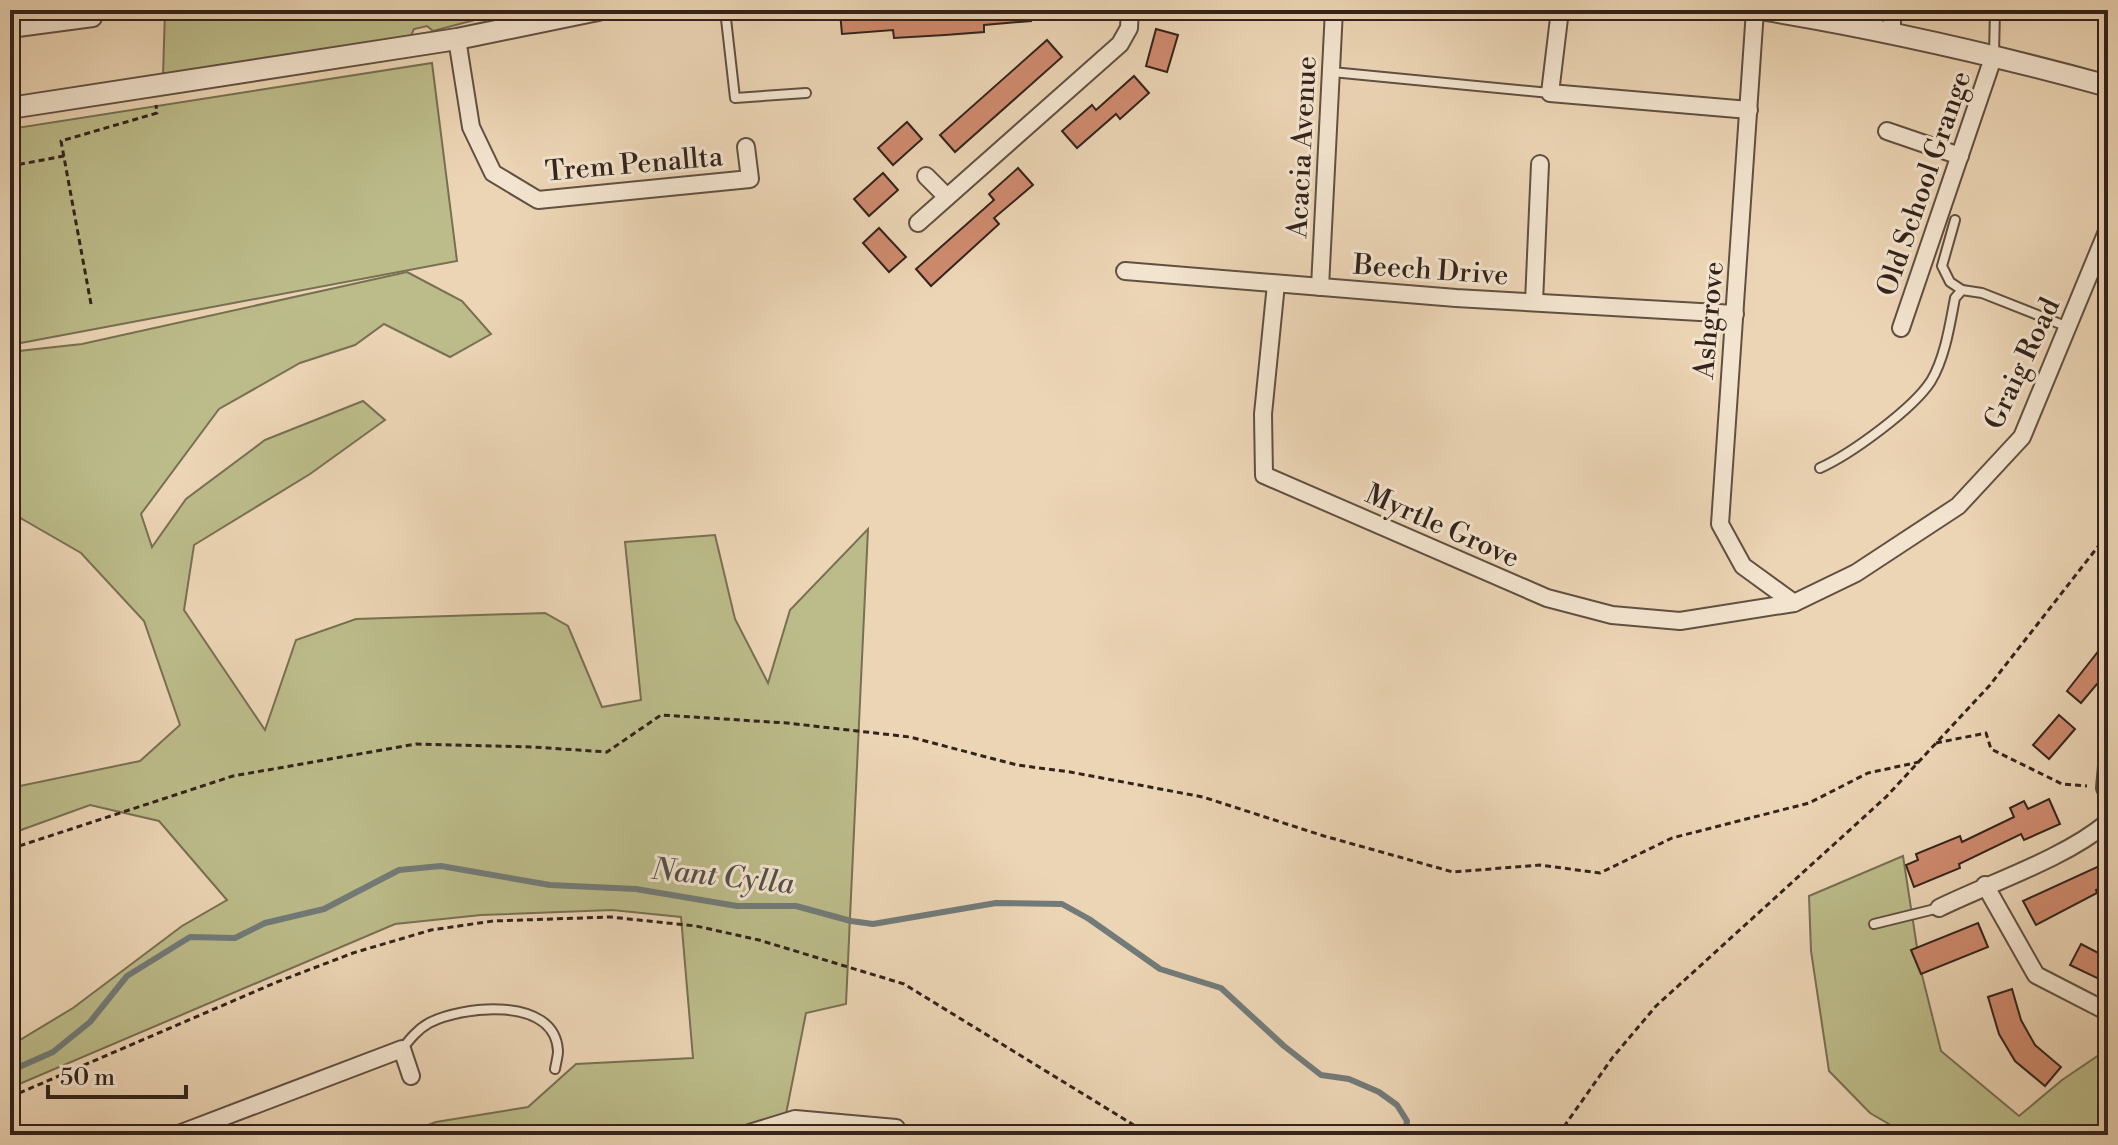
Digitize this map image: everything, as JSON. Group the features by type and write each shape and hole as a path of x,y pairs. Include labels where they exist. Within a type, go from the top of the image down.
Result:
{"street":[{"path":"10,108 457,39 559,14 598,10"},
{"path":"918,223 1120,44 1129,28 1130,10"},
{"name":"Acacia Avenue","path":"1320,287 1334,10"},
{"path":"1560,10 1550,93 1749,110"},
{"name":"Ashgrove","path":"1755,10 1720,524 1743,566 1794,603"},
{"path":"1766,10 1994,55 2108,86"},
{"path":"1892,10 1892,34"},
{"path":"10,29 93,18"},
{"name":"Trem Penallta","path":"457,39 471,127 493,173 538,200 750,179 746,147"},
{"name":"Old School Grange","path":"1901,328 1994,55"},
{"path":"1887,131 1960,156"},
{"path":"1534,302 1540,164"},
{"path":"926,176 947,197"},
{"name":"Graig Road","path":"1794,603 1856,573 1958,506 2022,437 2108,229"},
{"name":"Beech Drive","path":"1125,271 1735,314"},
{"name":"Myrtle Grove","path":"1276,284 1263,414 1264,475 1547,598 1612,615 1680,621 1794,603"},
{"path":"2106,791 2108,755"},
{"path":"1939,908 2089,838 2108,822"},
{"path":"1985,885 2036,975 2108,1012"},
{"path":"176,1135 211,1129 402,1049 411,1076"},
{"path":"743,1135 795,1119 896,1128"}],"lane":[{"path":"725,10 735,98 806,93"},
{"path":"1994,55 1995,10"},
{"path":"1332,72 1550,93"},
{"path":"1955,220 1942,266 1950,282 1962,290 1982,293 2069,328"},
{"path":"1820,468 1842,458 1906,407 1931,381 1955,298 1962,290"},
{"path":"1874,924 1939,908"},
{"path":"402,1049 426,1025 442,1017 479,1010 514,1010 538,1019 548,1028 558,1051 555,1069"}],"path":[{"path":"91,304 61,141 157,113 153,85"},
{"path":"16,172 16,165 64,156"},
{"path":"1558,1135 1613,1057 1656,1006 1886,797 1990,685 2100,544 2108,527"},
{"path":"10,849 233,776 416,744 607,752 661,715 787,723 910,737 1017,765 1203,797 1324,836 1453,872 1540,865 1600,873 1672,838 1809,803 1868,773 1919,762"},
{"path":"1936,743 1986,733 1991,749 2046,777 2062,784 2106,791"},
{"path":"10,1097 277,982 353,953 431,930 493,921 610,917 696,926 759,940 904,984 1145,1129 1150,1135"}],"green space":[{"path":"165,10 475,10 475,20 433,31 427,26 414,29 409,40 163,76"},
{"path":"432,63 457,261 10,345 10,129"},
{"path":"407,272 462,301 491,334 450,357 384,324 355,345 300,363 219,409 141,514 152,547 186,499 265,440 363,401 385,420 310,474 194,545 184,610 265,730 296,640 356,619 545,613 568,626 602,707 641,700 625,542 715,535 735,619 768,683 790,610 868,529 846,1004 806,1013 786,1114 716,1135 401,1135 436,1122 528,1107 576,1064 693,1058 681,917 612,910 481,915 395,924 10,1088 10,1046 73,1008 182,926 227,900 159,821 90,805 10,834 10,788 140,761 180,725 144,621 81,553 10,512 10,352 82,344"},
{"path":"1903,856 1920,967 1941,1051 2019,1116 2062,1080 2108,1049 2108,1135 1908,1135 1870,1113 1829,1071 1811,951 1809,896"}],"building":[{"path":"879,10 880,16 1030,10 1031,21 984,25 984,32 945,35 894,38 893,30 842,34 840,12"},
{"path":"1156,29 1178,35 1167,72 1146,66"},
{"path":"1047,40 1062,57 955,152 940,135"},
{"path":"1134,76 1149,93 1120,119 1116,114 1077,148 1062,131 1092,105 1096,110"},
{"path":"907,122 922,139 893,165 878,148"},
{"path":"1018,168 1033,185 994,218 999,224 931,286 916,269 994,200 989,194"},
{"path":"883,173 898,190 869,216 854,199"},
{"path":"879,228 906,257 889,272 863,243"},
{"path":"2108,639 2108,671 2081,703 2067,691"},
{"path":"2059,715 2075,729 2049,759 2033,745"},
{"path":"2049,799 2060,824 2024,840 2021,834 1959,864 1960,868 1914,887 1906,865 1918,860 1916,854 1960,836 1962,842 2014,817 2010,808 2024,801 2028,809"},
{"path":"2108,862 2108,884 2036,925 2023,901"},
{"path":"1978,923 1988,947 1921,974 1911,950"},
{"path":"2081,944 2108,958 2099,979 2070,965"},
{"path":"2012,989 2021,1020 2035,1045 2061,1067 2045,1086 2015,1061 1999,1034 1988,997"}],"waterway":[{"name":"Nant Cylla","path":"10,1071 53,1052 90,1022 127,976 190,937 235,938 265,923 324,909 399,870 441,866 550,885 636,889 737,906 796,906 873,924 996,903 1062,904 1089,919 1160,969 1221,988 1284,1046 1321,1075 1349,1079 1379,1092 1397,1105 1407,1121 1405,1135"}]}
